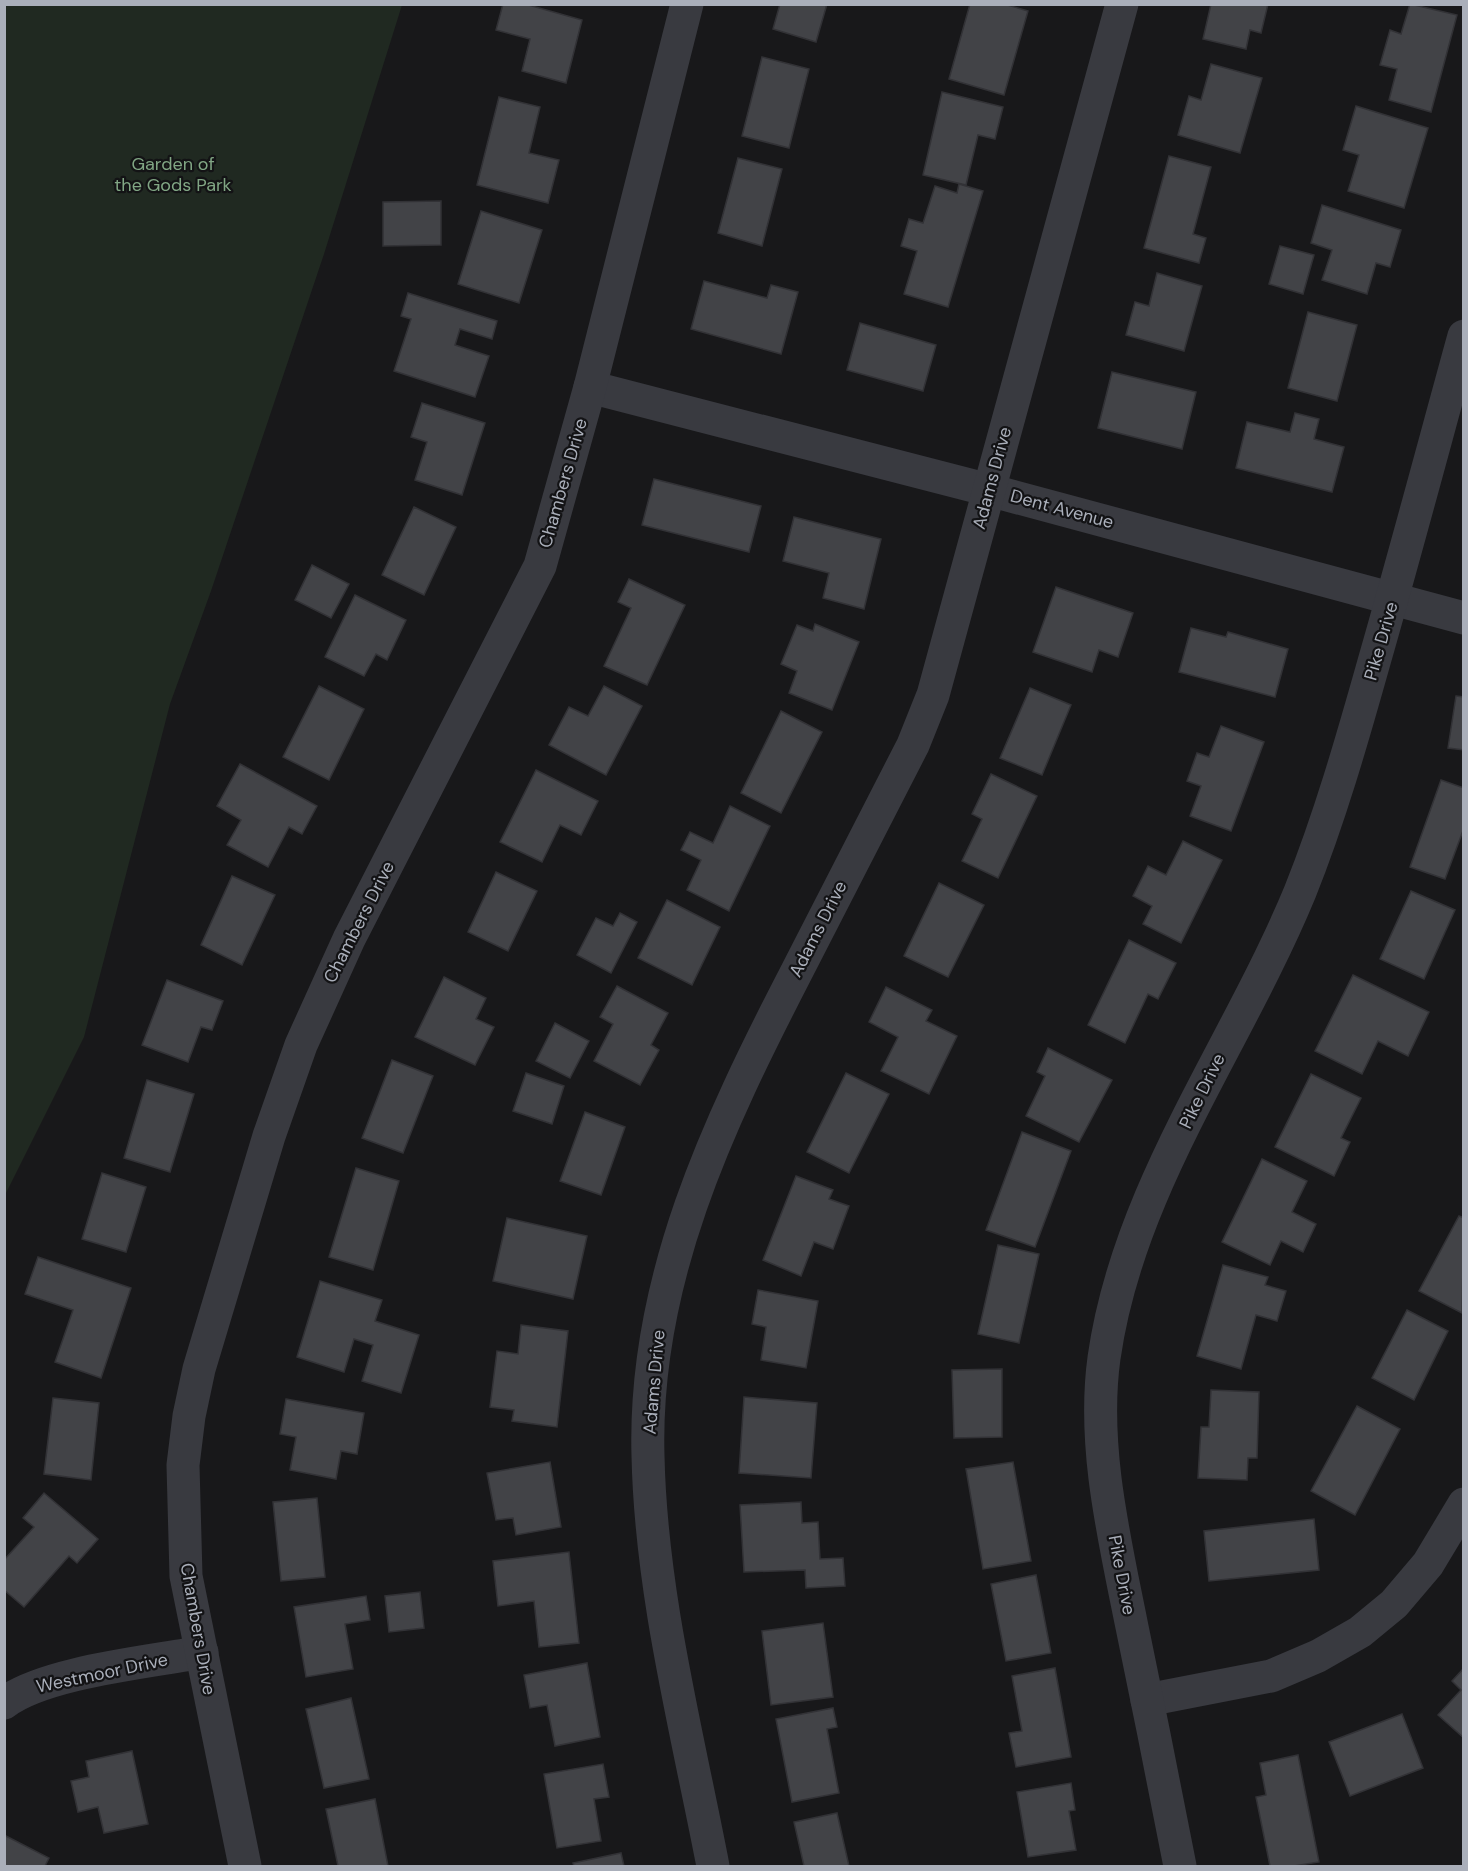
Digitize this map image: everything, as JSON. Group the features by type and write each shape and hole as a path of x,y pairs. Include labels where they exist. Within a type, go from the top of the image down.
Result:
{"street":[{"name":"Chambers Drive","path":"245,1866 186,1576 182,1484 186,1436 199,1369 269,1136 301,1045 349,939 540,566 590,387 687,4"},
{"name":"Adams Drive","path":"713,1866 660,1590 652,1525 648,1455 650,1392 656,1338 681,1231 718,1131 752,1058 913,745 933,695 1122,4"},
{"name":"Pike Drive","path":"1180,1866 1116,1547 1104,1458 1101,1404 1103,1371 1113,1314 1123,1275 1162,1171 1297,898 1319,844 1338,791 1393,599 1464,336"},
{"name":"Dent Avenue","path":"590,387 989,490 1464,618"},
{"path":"1147,1700 1271,1676 1318,1656 1360,1632 1394,1604 1428,1564 1464,1504"},
{"name":"Westmoor Drive","path":"4,1703 30,1688 66,1677 202,1652"}],"green space":[{"name":"Garden of the Gods Park","path":"5,4 402,5 324,254 211,591 170,704 84,1037 5,1195"}],"building":[{"path":"503,4 525,4 582,20 566,83 522,71 530,39 496,30"},
{"path":"780,4 827,4 816,42 773,29"},
{"path":"970,4 1004,4 1028,11 1004,95 949,79"},
{"path":"1211,4 1268,4 1261,33 1250,30 1246,49 1203,39"},
{"path":"1410,4 1457,15 1431,112 1389,100 1397,69 1380,65 1390,30 1401,34"},
{"path":"762,57 809,69 789,148 742,136"},
{"path":"1211,64 1262,78 1240,153 1178,135 1189,96 1201,100"},
{"path":"942,92 1003,107 995,139 978,135 966,185 923,175"},
{"path":"499,97 540,107 529,153 559,160 548,203 477,185"},
{"path":"1356,106 1428,128 1404,208 1348,191 1359,155 1343,150"},
{"path":"1169,156 1211,167 1193,234 1206,238 1199,263 1144,248"},
{"path":"738,158 782,169 762,246 718,233"},
{"path":"959,184 983,191 948,307 904,294 917,251 901,246 909,219 923,223 935,186 957,193"},
{"path":"441,201 441,245 383,246 383,202"},
{"path":"1322,205 1401,230 1390,267 1376,263 1367,294 1322,280 1332,250 1311,243"},
{"path":"481,211 542,230 519,303 458,284"},
{"path":"1280,246 1314,255 1303,294 1269,284"},
{"path":"1157,273 1202,286 1184,351 1126,335 1135,302 1149,306"},
{"path":"704,281 767,298 771,285 798,292 781,354 691,329"},
{"path":"408,293 497,321 492,339 460,329 455,345 489,356 475,397 394,371 411,319 401,316"},
{"path":"1308,312 1357,325 1337,401 1288,388"},
{"path":"860,323 936,345 923,391 847,370"},
{"path":"1112,372 1196,392 1182,449 1098,428"},
{"path":"422,403 485,423 462,495 415,480 427,442 411,437"},
{"path":"1295,413 1319,419 1314,439 1344,447 1332,492 1236,468 1247,422 1290,432"},
{"path":"654,479 761,506 749,552 642,525"},
{"path":"414,507 456,527 424,595 382,575"},
{"path":"794,517 881,539 864,609 823,598 829,573 783,561"},
{"path":"312,565 349,584 331,618 295,600"},
{"path":"629,579 685,605 647,685 604,666 631,608 618,602"},
{"path":"1056,587 1133,613 1118,657 1099,650 1092,672 1033,652"},
{"path":"355,595 406,620 387,660 376,654 364,676 325,657"},
{"path":"815,624 859,642 832,710 789,693 797,671 781,664 797,625 813,631"},
{"path":"1191,628 1226,637 1228,632 1288,649 1275,697 1179,672"},
{"path":"319,686 364,709 329,780 283,757"},
{"path":"604,686 642,706 606,775 549,745 569,707 588,716"},
{"path":"1030,688 1071,705 1042,775 1000,758"},
{"path":"1456,696 1464,697 1464,750 1448,748"},
{"path":"781,711 822,732 781,813 741,793"},
{"path":"1221,726 1264,742 1231,831 1190,816 1201,786 1187,781 1197,753 1209,757"},
{"path":"240,764 317,806 302,834 289,827 268,867 227,845 241,820 217,806"},
{"path":"536,770 598,801 581,835 560,825 542,862 500,842"},
{"path":"991,774 1037,796 998,878 962,861 982,819 972,814"},
{"path":"1441,780 1464,788 1464,828 1445,879 1410,867"},
{"path":"730,806 770,826 729,911 687,890 701,860 681,850 690,832 713,843"},
{"path":"1183,841 1222,860 1181,943 1143,924 1152,906 1133,896 1148,866 1166,875"},
{"path":"496,872 537,891 508,951 468,932"},
{"path":"232,876 275,895 242,965 201,945"},
{"path":"939,883 984,905 948,977 904,956"},
{"path":"1411,891 1455,910 1424,979 1380,959"},
{"path":"667,900 720,927 692,985 638,958"},
{"path":"620,913 637,922 611,973 577,955 596,918 613,926"},
{"path":"1129,940 1176,963 1158,999 1148,994 1125,1043 1088,1025"},
{"path":"1353,975 1429,1012 1408,1056 1378,1041 1362,1074 1315,1051"},
{"path":"444,977 486,998 476,1019 494,1027 475,1065 415,1037"},
{"path":"167,980 223,1001 212,1030 201,1027 188,1062 142,1045"},
{"path":"617,986 668,1013 651,1045 659,1050 640,1085 594,1061 613,1024 600,1017"},
{"path":"886,987 932,1010 926,1021 957,1036 929,1094 881,1071 898,1037 869,1022"},
{"path":"555,1023 589,1041 570,1078 536,1061"},
{"path":"1048,1048 1112,1080 1079,1142 1026,1116 1045,1076 1037,1072"},
{"path":"392,1060 433,1076 403,1153 362,1138"},
{"path":"526,1073 564,1086 552,1124 513,1111"},
{"path":"846,1073 889,1094 849,1173 807,1152"},
{"path":"1311,1074 1361,1098 1341,1138 1350,1142 1334,1176 1275,1147"},
{"path":"147,1080 194,1094 170,1172 124,1158"},
{"path":"585,1112 625,1127 601,1195 560,1181"},
{"path":"1022,1132 1071,1151 1035,1247 986,1230"},
{"path":"1262,1159 1307,1181 1292,1212 1316,1224 1303,1252 1281,1241 1270,1265 1222,1242"},
{"path":"356,1168 399,1181 373,1270 329,1257"},
{"path":"102,1173 146,1187 126,1252 82,1239"},
{"path":"796,1176 833,1190 829,1199 849,1206 833,1249 814,1242 801,1276 763,1260"},
{"path":"1459,1216 1464,1218 1462,1313 1419,1291"},
{"path":"507,1218 587,1236 573,1299 493,1281"},
{"path":"998,1245 1039,1254 1019,1343 978,1334"},
{"path":"38,1257 131,1288 101,1378 55,1362 73,1310 25,1294"},
{"path":"1223,1265 1268,1277 1265,1285 1286,1291 1277,1321 1256,1315 1241,1369 1197,1356"},
{"path":"320,1281 382,1300 375,1321 419,1335 401,1393 362,1381 373,1345 354,1339 344,1372 297,1357"},
{"path":"758,1290 818,1301 806,1368 761,1360 766,1327 752,1324"},
{"path":"1407,1310 1448,1331 1414,1400 1372,1378"},
{"path":"521,1325 568,1331 557,1427 512,1421 514,1410 490,1407 497,1351 518,1354"},
{"path":"1002,1369 1002,1437 954,1438 952,1370"},
{"path":"1211,1390 1259,1392 1257,1458 1248,1458 1247,1480 1198,1478 1201,1427 1209,1427"},
{"path":"744,1397 817,1403 811,1478 739,1473"},
{"path":"53,1398 99,1403 91,1480 44,1474"},
{"path":"286,1399 364,1413 357,1454 341,1451 336,1479 290,1470 296,1437 280,1434"},
{"path":"1357,1406 1400,1429 1355,1515 1311,1491"},
{"path":"550,1462 561,1527 516,1535 513,1518 496,1520 487,1473"},
{"path":"1013,1462 1031,1561 983,1569 966,1469"},
{"path":"44,1493 98,1539 77,1563 69,1556 24,1607 4,1590 4,1560 34,1527 23,1518"},
{"path":"317,1498 325,1577 281,1581 273,1502"},
{"path":"801,1502 802,1523 818,1522 820,1559 843,1558 845,1586 806,1588 805,1570 744,1572 740,1505"},
{"path":"1314,1519 1319,1570 1209,1581 1204,1531"},
{"path":"569,1552 579,1643 539,1647 534,1601 498,1606 493,1561"},
{"path":"1036,1575 1051,1653 1006,1661 991,1584"},
{"path":"420,1592 424,1628 389,1632 385,1596"},
{"path":"366,1596 370,1620 345,1624 353,1669 306,1677 294,1607"},
{"path":"823,1623 833,1697 771,1705 762,1631"},
{"path":"587,1663 600,1737 555,1746 547,1705 530,1708 524,1675"},
{"path":"1055,1668 1071,1757 1016,1767 1009,1733 1022,1731 1012,1676"},
{"path":"1464,1668 1464,1738 1438,1715 1461,1690 1452,1681"},
{"path":"351,1698 369,1779 324,1788 306,1709"},
{"path":"833,1708 837,1727 827,1729 839,1793 792,1802 776,1719"},
{"path":"1402,1714 1423,1768 1350,1796 1329,1742"},
{"path":"132,1751 148,1824 104,1833 98,1807 78,1812 71,1781 89,1777 86,1761"},
{"path":"1298,1755 1319,1862 1294,1866 1270,1866 1256,1797 1266,1795 1260,1763"},
{"path":"603,1764 609,1797 594,1799 601,1841 557,1848 544,1774"},
{"path":"1071,1783 1075,1810 1069,1811 1076,1850 1028,1857 1017,1792"},
{"path":"375,1799 388,1866 338,1866 326,1809"},
{"path":"837,1813 849,1866 804,1866 794,1822"},
{"path":"4,1835 49,1858 45,1866 4,1866"},
{"path":"621,1853 624,1866 574,1866 573,1863"}]}
